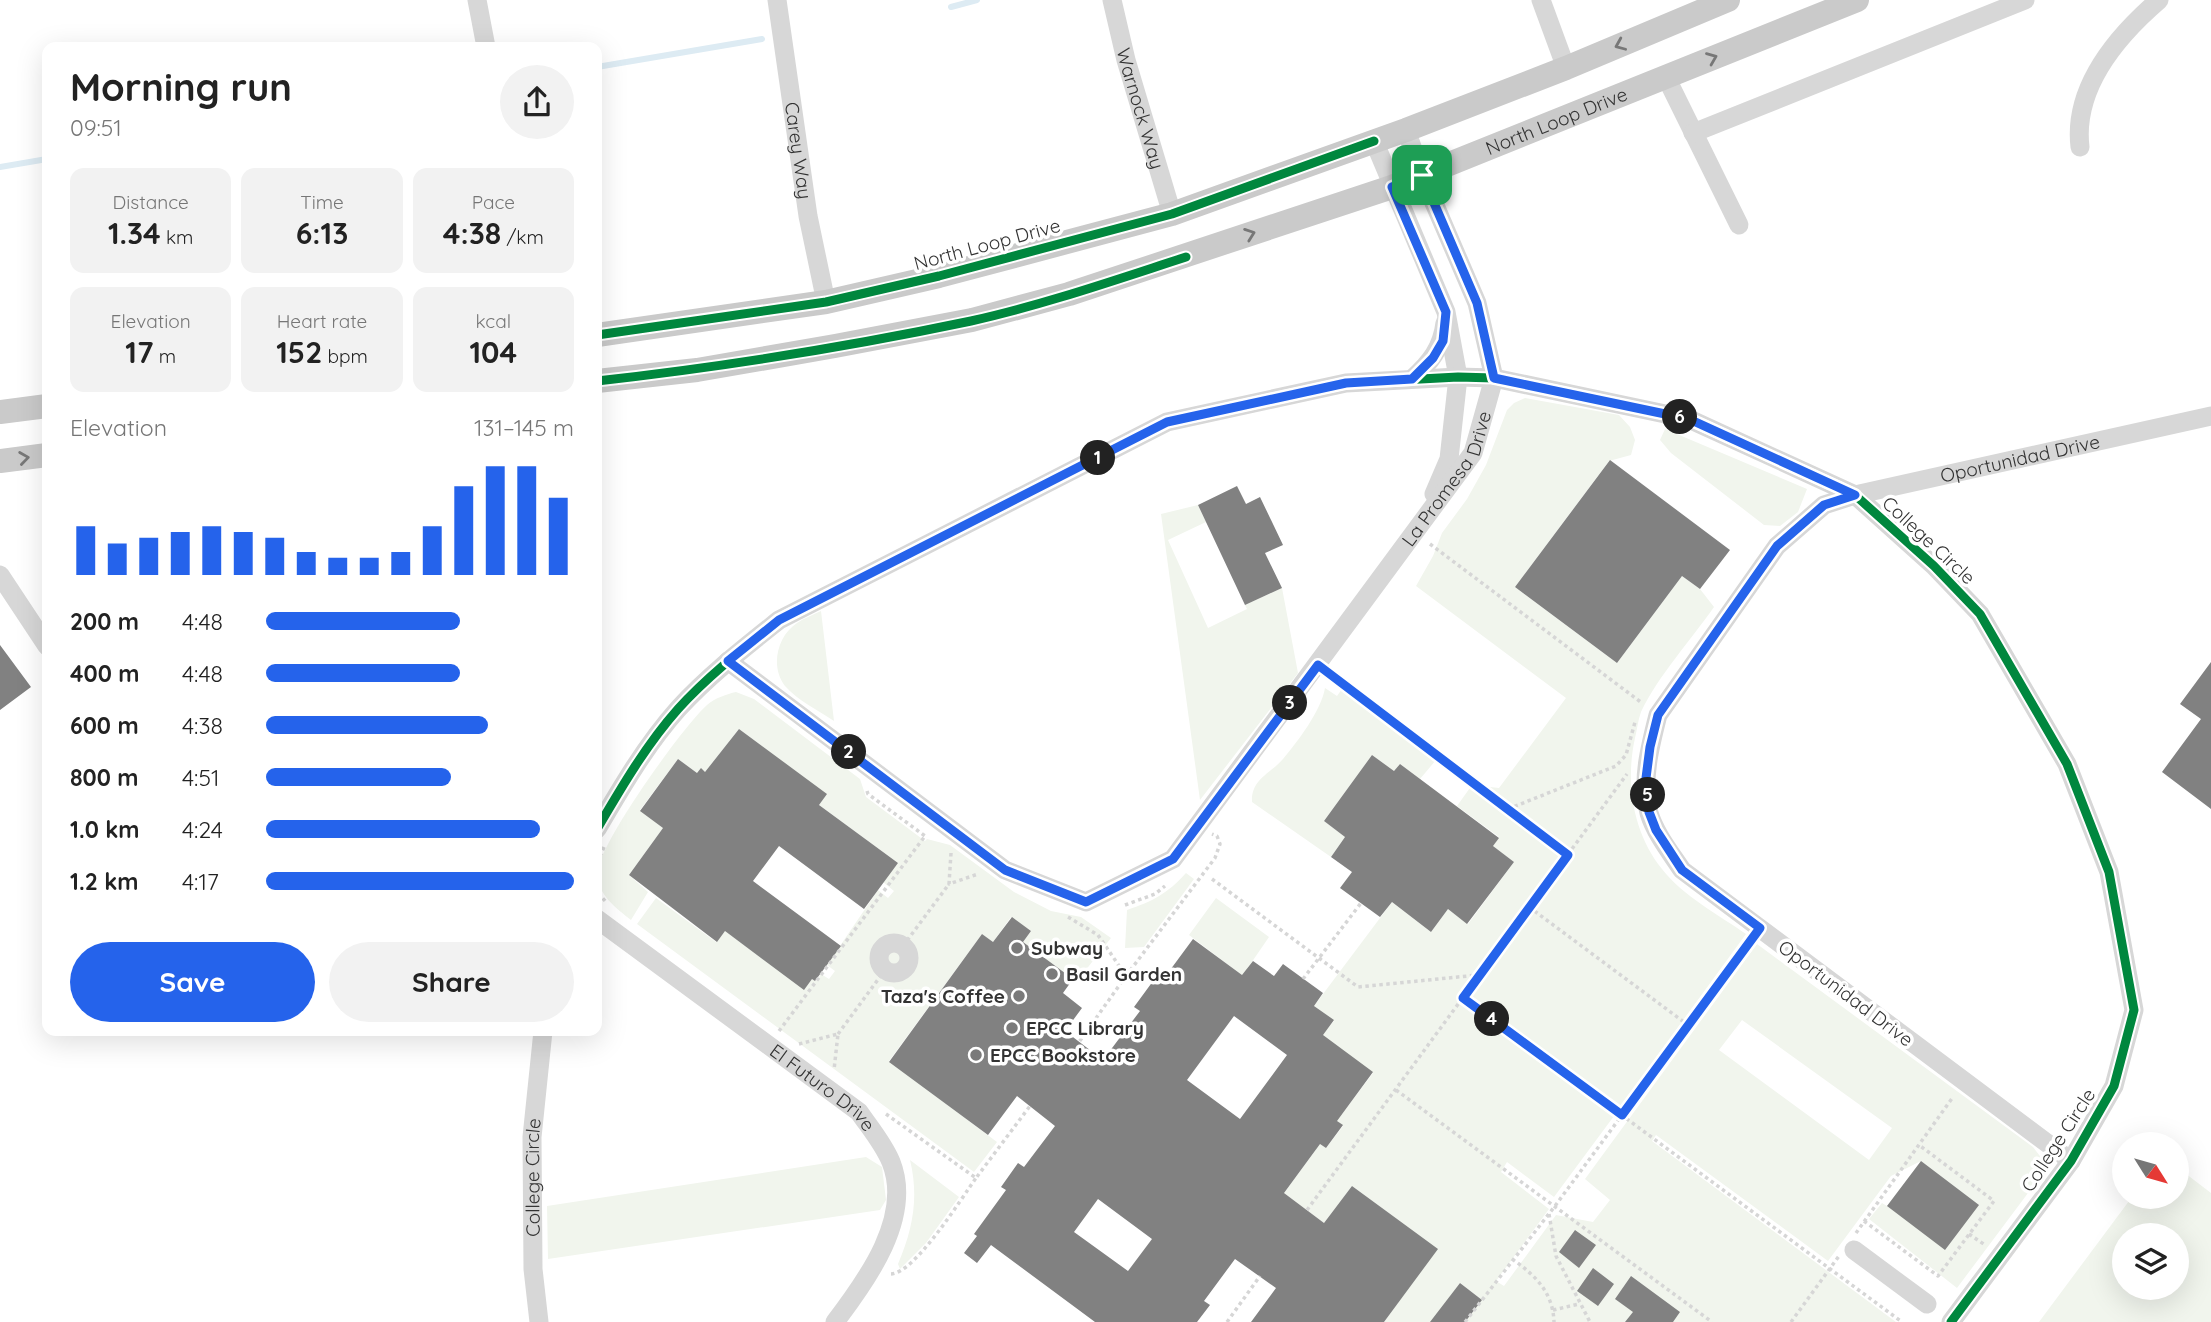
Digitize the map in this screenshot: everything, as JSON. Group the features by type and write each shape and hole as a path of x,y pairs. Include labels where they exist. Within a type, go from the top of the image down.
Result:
{"main road":[{"name":"North Loop Drive","path":"602,334 826,302 939,276 1172,214 1406,130 1566,68 1728,0"},
{"name":"North Loop Drive","path":"602,380 697,370 972,320 1082,290 1392,187 1857,0"},
{"path":"0,412 42,407"},
{"path":"0,461 42,456"}],"street":[{"path":"477,0 485,42"},
{"name":"Carey Way","path":"777,0 808,216 826,302"},
{"name":"Warnock Way","path":"1112,0 1126,60 1172,214"},
{"path":"1541,0 1566,68"},
{"path":"1693,133 2025,0"},
{"path":"2080,148 2078,127 2087,89 2117,42 2159,0"},
{"path":"1666,77 1738,225"},
{"name":"La Promesa Drive","path":"1406,130 1422,175 1477,303 1494,378 1473,453 1416,533"},
{"name":"La Promesa Drive","path":"1374,141 1446,312 1458,377 1449,459 1416,533"},
{"path":"1412,379 1433,358 1443,341 1446,312"},
{"name":"College Circle","path":"602,836 635,765 678,709 728,661 779,620 1167,422 1346,383 1458,377 1494,378 1689,419 1855,495 1934,566 1980,614 2067,764 2109,872 2134,1010 2114,1086 2071,1161 1951,1322"},
{"name":"Oportunidad Drive","path":"2071,1161 1682,870 1656,830 1649,812 1646,778 1650,747 1650,710 1777,546 1824,505 1855,495 2211,416"},
{"path":"728,661 1005,870 1086,902 1173,859 1416,533"},
{"path":"0,575 6,597 42,640"},
{"name":"El Futuro Drive","path":"603,913 859,1112 883,1145 892,1164 897,1191 895,1217 867,1280 835,1322"},
{"path":"885,971 897,973 906,968 909,959 903,946"},
{"name":"College Circle","path":"539,1322 533,1269 532,1137 542,1036"},
{"path":"1849,1247 1927,1304"}],"path":[{"path":"1416,533 1650,710"},
{"path":"1318,665 1568,855"},
{"path":"1638,712 1650,710"},
{"path":"1508,810 1616,765 1626,755 1635,720"},
{"path":"1307,1210 1628,772"},
{"path":"866,785 868,794 925,836 939,838"},
{"path":"1079,1042 1215,858 1220,844 1217,836 1211,834 1206,841"},
{"path":"785,1039 777,1033 925,836"},
{"path":"903,946 949,884 951,842"},
{"path":"949,884 980,874"},
{"path":"1212,879 1358,987 1480,975"},
{"path":"1114,908 1155,894 1172,881"},
{"path":"1303,979 1362,904"},
{"path":"1529,907 1688,1025"},
{"path":"1064,915 1098,935 1126,976"},
{"path":"1465,1322 1555,1206 1760,928"},
{"path":"824,1066 834,1074 838,1034 885,971"},
{"path":"1463,998 1902,1322"},
{"path":"804,1052 794,1045 838,1034"},
{"path":"1791,1322 1829,1269 1849,1247 1864,1221 1965,1081"},
{"path":"1396,1090 1712,1322"},
{"path":"893,1267 891,1274 899,1273 920,1256 1030,1106"},
{"path":"892,1129 882,1111 976,1178"},
{"path":"1864,1221 1938,1276 1994,1200 1919,1145"},
{"path":"1549,1214 1556,1256 1590,1322"},
{"path":"1512,1259 1534,1275 1545,1289 1553,1310 1554,1322"},
{"path":"1227,1322 1260,1276"},
{"path":"1553,1310 1579,1304"}],"shaded area":[{"path":"1525,398 1619,415 1630,427 1635,440 1631,455 1609,461 1515,587 1617,663 1682,576 1700,589 1714,607 1666,672 1641,712 1632,755 1632,790 1638,824 1644,840 1662,869 1691,896 1746,934 1619,1108 1572,1074 1567,1081 1614,1116 1554,1197 1507,1162 1501,1172 1549,1209 1496,1281 1504,1286 1556,1215 1593,1222 1610,1200 1585,1179 1757,944 2033,1147 2043,1160 2037,1181 1957,1288 1869,1219 1882,1203 1887,1206 1921,1161 1891,1176 1828,1261 1656,1135 1652,1141 1896,1322 1465,1322 1482,1300 1460,1283 1431,1322 1384,1322 1437,1249 1352,1186 1324,1223 1284,1193 1318,1143 1326,1148 1343,1126 1334,1119 1342,1114 1373,1073 1309,1025 1327,1029 1334,1021 1314,1006 1392,902 1431,932 1448,909 1468,924 1514,862 1493,846 1499,837 1457,806 1472,785 1499,788 1566,698 1416,586 1442,533 1467,499 1486,465 1507,410","holes":["1742,1020 1892,1128 1869,1160 1719,1050"]},
{"path":"1665,429 1807,489 1798,512 1780,526 1764,525 1671,453 1660,440"},
{"path":"1198,505 1206,522 1168,540 1208,628 1247,609 1245,605 1282,588 1298,673 1200,800 1161,514"},
{"path":"821,611 834,721 790,691 780,678 778,670 780,644 790,629"},
{"path":"1325,688 1337,696 1342,689 1436,760 1420,779 1400,764 1394,771 1372,755 1324,821 1345,837 1331,857 1252,802 1258,782 1295,744 1319,706"},
{"path":"736,692 754,699 860,779 866,797 925,841 927,839 950,845 1014,892 1051,911 1081,917 1111,938 1085,971 1081,968 1073,979 1023,942 1031,931 1011,917 993,942 982,934 889,1061 997,1142 974,1172 637,924 656,898 716,942 725,931 804,989 812,979 816,981 821,974 829,979 835,971 827,965 878,890 888,898 894,891 883,882 898,863 819,805 826,794 739,729 705,772 701,769 697,773 678,759 640,810 663,828 629,875 648,892 631,920 609,900 602,890 602,858 626,813 680,736 707,705"},
{"path":"1186,873 1194,879 1144,947 1125,948 1127,910 1159,896"},
{"path":"1216,898 1269,937 1247,969 1256,986 1189,935"},
{"path":"866,1157 882,1167 886,1200 880,1210 548,1259 547,1206"},
{"path":"910,1160 959,1197 926,1243 900,1269 898,1264 913,1213 914,1187"},
{"path":"2189,1176 2211,1193 2211,1322 2039,1322 2112,1224 2112,1300 2189,1300 2189,1223 2113,1223 2123,1209 2189,1209"}],"building":[{"path":"1610,460 1730,550 1700,589 1682,576 1617,663 1515,587"},
{"path":"1237,486 1246,504 1260,497 1283,545 1265,553 1282,588 1245,605 1198,505"},
{"path":"0,645 31,687 0,710"},
{"path":"2211,662 2211,809 2162,772 2201,719 2180,704"},
{"path":"739,729 827,794 819,805 898,863 864,909 779,846 753,881 841,946 815,981 812,979 804,990 725,931 717,942 629,875 663,828 640,811 678,759 697,773 701,768 705,772"},
{"path":"1372,755 1394,771 1400,764 1499,838 1493,846 1514,862 1467,924 1448,909 1431,932 1392,902 1380,917 1340,888 1352,872 1331,857 1345,837 1324,821"},
{"path":"1012,917 1031,931 1023,942 1073,979 1063,993 1082,1008 1065,1031 1103,1060 1140,1011 1134,1007 1156,977 1162,981 1193,939 1242,975 1253,961 1274,976 1283,964 1323,993 1314,1006 1334,1020 1323,1035 1373,1072 1337,1121 1343,1125 1326,1148 1320,1144 1284,1193 1324,1223 1352,1186 1438,1249 1384,1322 1251,1322 1276,1288 1235,1259 1204,1301 1210,1305 1197,1322 1095,1322 991,1245 977,1263 964,1253 977,1236 974,1234 1006,1190 1001,1187 1018,1163 1024,1167 1055,1126 1017,1096 988,1135 889,1062 982,934 993,942","holes":["1234,1016 1287,1055 1240,1119 1187,1080","1098,1199 1152,1239 1128,1271 1074,1232"]},
{"path":"1921,1161 1979,1205 1945,1250 1887,1206"},
{"path":"1575,1230 1596,1245 1579,1268 1559,1252"},
{"path":"1593,1268 1614,1284 1598,1306 1577,1291"},
{"path":"1631,1276 1680,1312 1673,1322 1625,1322 1633,1312 1615,1299"},
{"path":"1460,1283 1482,1300 1465,1322 1430,1322"}],"waterway":[{"path":"951,7 977,0"},
{"path":"602,66 762,39"},
{"path":"0,167 42,160"}],"cycle path":[{"path":"602,334 826,302 939,276 1172,214 1374,141"},
{"path":"602,380 784,356 971,321 1052,300 1186,257"},
{"path":"602,821 645,752 678,709 714,674 779,620 1167,422 1346,383 1458,377 1494,378 1689,419 1855,495 1934,566 1980,614 2067,764 2109,872 2134,1010 2114,1086 2071,1161 1951,1322"}],"place":[{"name":"Subway","path":"1017,948"},
{"name":"Basil Garden","path":"1052,974"},
{"name":"Taza's Coffee","path":"1019,996"},
{"name":"EPCC Library","path":"1012,1028"},
{"name":"EPCC Bookstore","path":"976,1055"}],"route":[{"path":"1422,175 1477,303 1494,378 1689,419 1855,495 1824,505 1777,546 1658,715 1646,778 1649,812 1656,830 1682,870 1760,928 1622,1115 1463,998 1568,855 1318,665 1173,859 1086,902 1005,870 728,661 779,620 1167,422 1346,383 1412,379 1433,358 1443,341 1446,312 1392,187 1422,175"}]}
